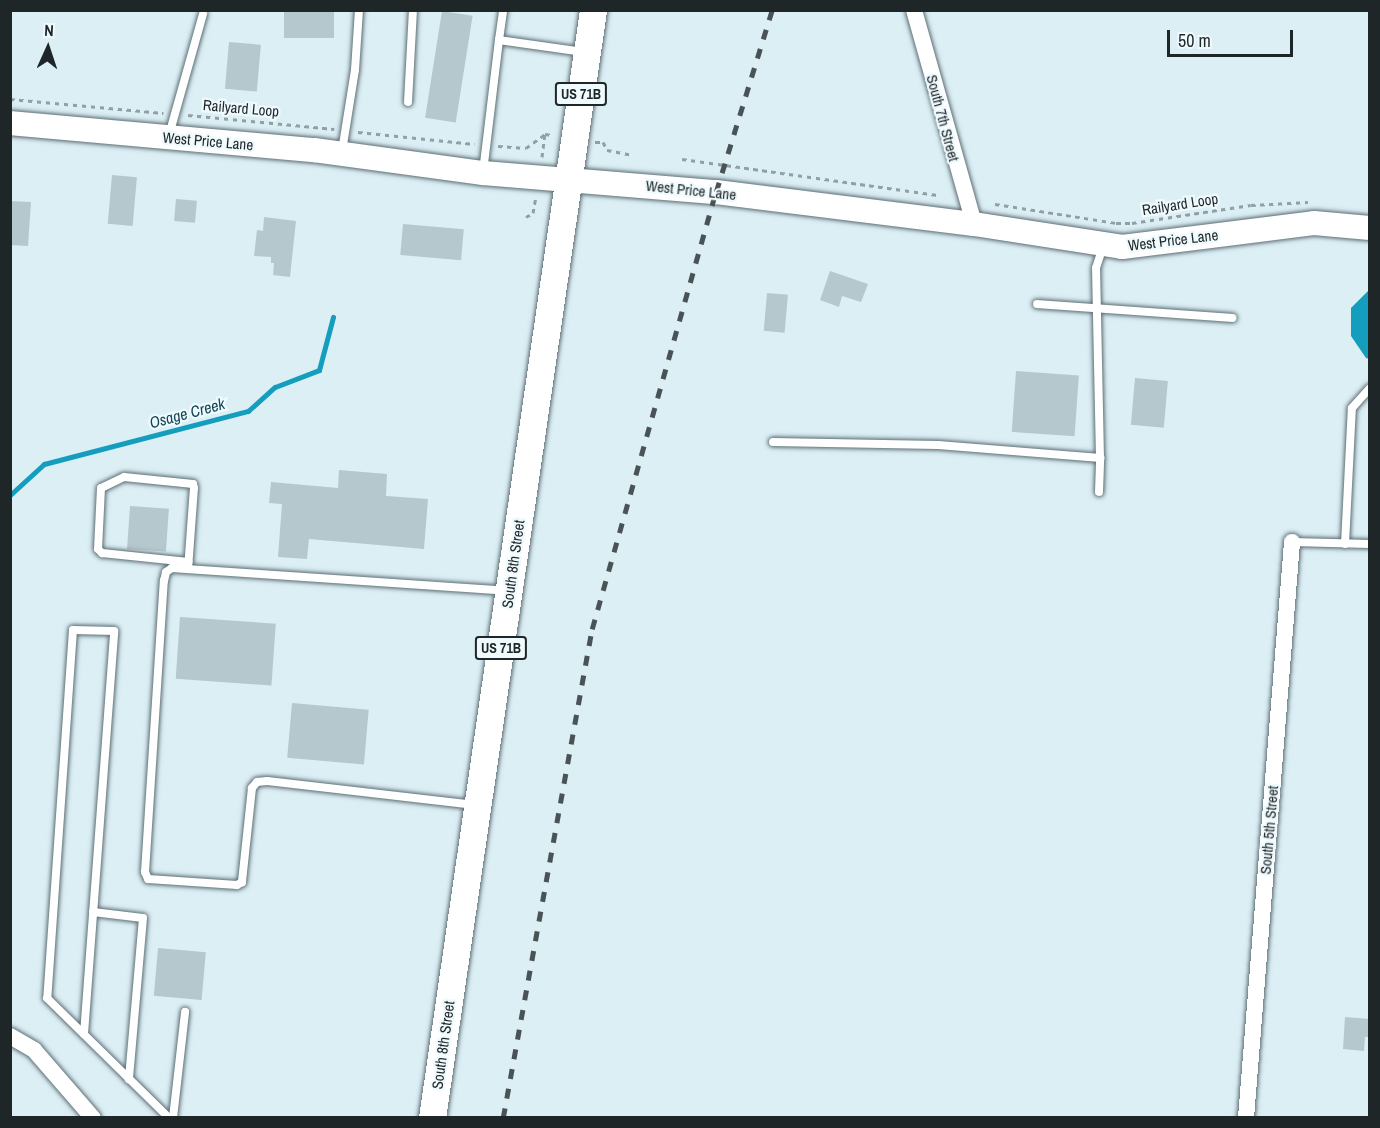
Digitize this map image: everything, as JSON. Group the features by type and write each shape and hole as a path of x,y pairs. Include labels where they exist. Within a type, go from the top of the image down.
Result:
{"main road":[{"name":"South 8th Street","path":"432,1118 593,10"}],"street":[{"name":"South 7th Street","path":"914,10 974,224"},
{"name":"West Price Lane","path":"10,123 341,154 483,173 569,178 716,192 974,224 1122,247 1314,223 1370,228"},
{"name":"South 5th Street","path":"1246,1118 1292,542"},
{"path":"10,1036 34,1050 93,1118"}],"lane":[{"path":"341,154 355,69 359,10"},
{"path":"408,102 412,10"},
{"path":"483,173 503,10"},
{"path":"169,138 203,14"},
{"path":"499,40 587,53"},
{"path":"1099,492 1096,268 1104,244"},
{"path":"1037,304 1233,318"},
{"path":"1345,544 1352,408 1370,388"},
{"path":"773,442 938,445 1100,458"},
{"path":"189,565 195,488 193,484 124,477 101,488 98,549 102,553 189,565 509,592"},
{"path":"1292,542 1370,544"},
{"path":"189,565 172,568 166,572 164,581 145,873 148,879 237,885 242,882 252,788 257,782 267,781 478,806"},
{"path":"84,1034 114,632 73,630 47,998 129,1078 171,1118"},
{"path":"93,912 143,918 129,1078"},
{"path":"171,1118 185,1012"}],"path":[{"name":"Railyard Loop","path":"10,99 470,143"},
{"path":"501,146 526,148 544,134 549,135"},
{"path":"543,144 544,134"},
{"path":"595,142 603,142 607,150 632,154"},
{"path":"682,159 937,195"},
{"name":"Railyard Loop","path":"994,204 1116,223 1132,223 1251,205 1317,202"},
{"path":"526,217 533,213"}],"water":[{"path":"1369,290 1369,359 1351,336 1351,308"}],"building":[{"path":"284,10 334,10 334,38 284,38"},
{"path":"442,11 473,16 456,123 425,118"},
{"path":"229,42 261,45 257,92 225,89"},
{"path":"112,175 137,177 133,226 108,224"},
{"path":"176,199 197,201 195,223 174,221"},
{"path":"10,201 31,202 28,246 10,245"},
{"path":"264,217 296,221 290,277 273,275 274,263 271,263 271,257 254,256 257,230 263,231"},
{"path":"403,224 464,229 461,260 400,255"},
{"path":"830,271 868,284 861,302 842,296 839,307 820,300"},
{"path":"767,293 788,295 785,333 764,331"},
{"path":"1016,371 1079,375 1075,436 1012,432"},
{"path":"1135,378 1168,381 1164,428 1131,425"},
{"path":"339,470 387,474 386,496 428,499 424,549 309,539 307,559 278,557 282,504 269,503 271,482 338,488"},
{"path":"130,506 169,509 166,552 127,549"},
{"path":"180,617 276,624 271,686 176,679"},
{"path":"292,703 369,710 364,765 287,758"},
{"path":"158,948 206,952 202,1000 154,996"},
{"path":"1345,1017 1370,1019 1370,1037 1365,1037 1364,1051 1343,1049"}],"waterway":[{"name":"Osage Creek","path":"10,495 44,464 248,411 275,387 319,370 333,317"}],"railway":[{"path":"503,1118 592,629 716,192 772,10"}]}
